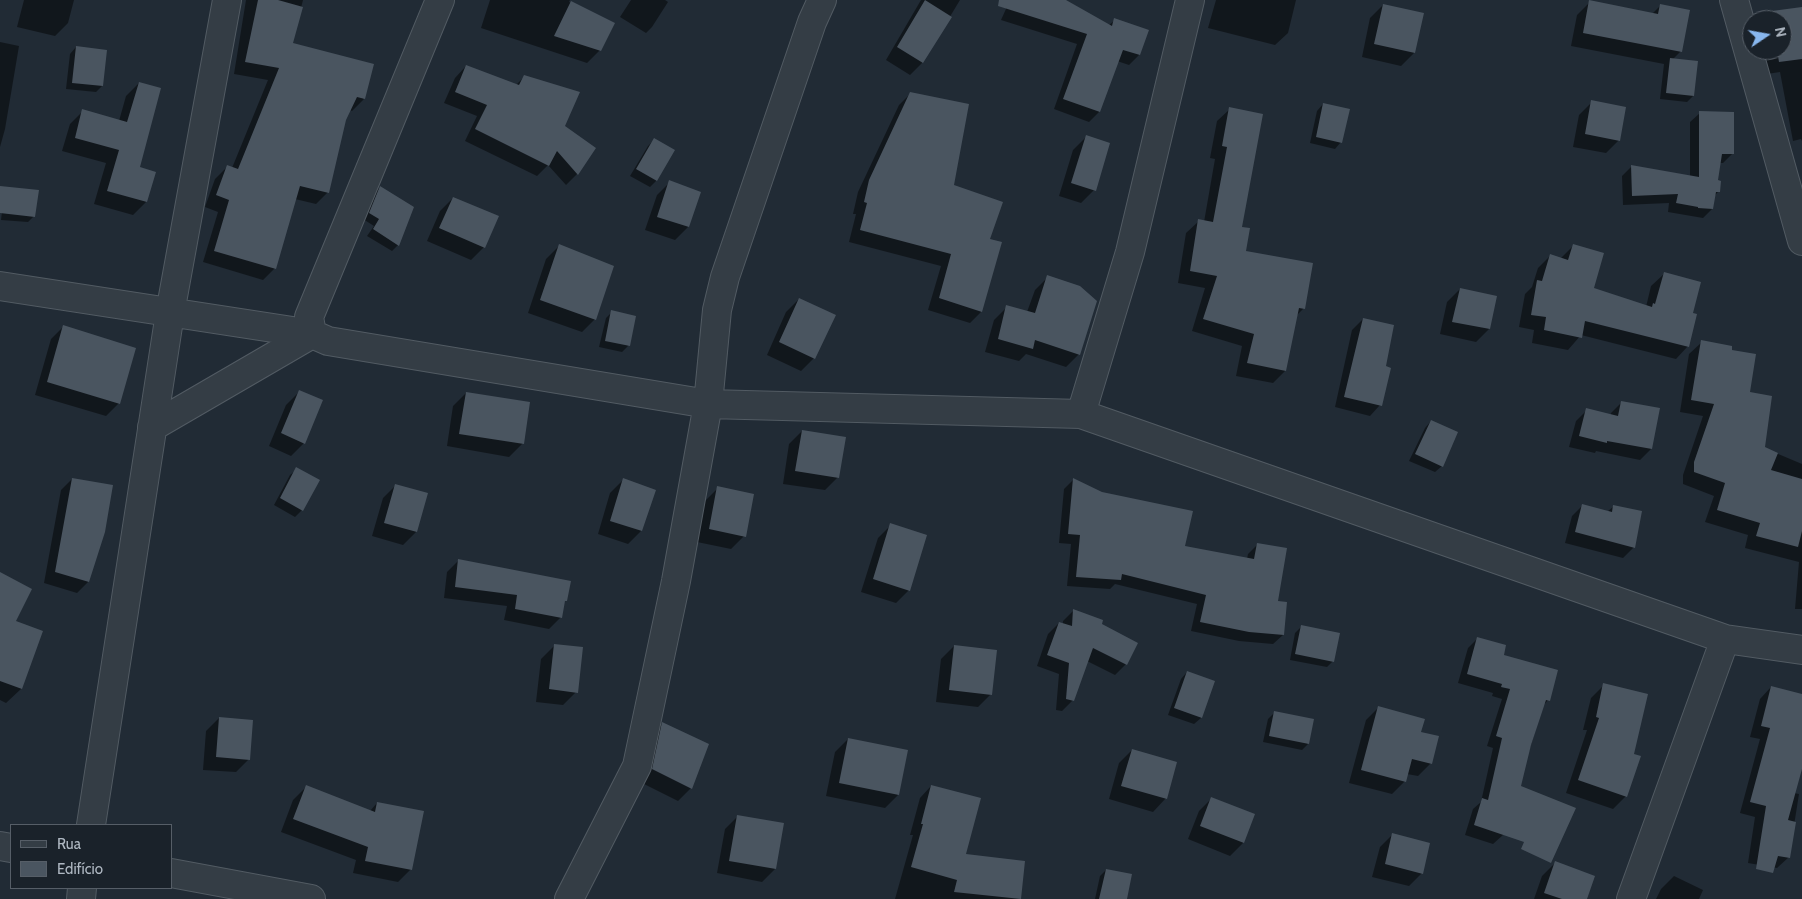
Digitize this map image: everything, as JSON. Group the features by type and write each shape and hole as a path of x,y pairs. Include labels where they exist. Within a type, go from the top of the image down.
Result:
{"street":[{"path":"92,824 170,313 226,0"},
{"path":"312,334 309,318 440,0"},
{"path":"569,899 637,766 676,581 708,404 717,310 725,278 812,22 822,0"},
{"path":"1081,414 1130,252 1190,0"},
{"path":"1734,0 1802,241"},
{"path":"0,286 312,334 328,341 708,404 1081,414 1725,639 1802,650"},
{"path":"152,427 312,334"},
{"path":"1631,899 1725,639"},
{"path":"172,873 311,899"}],"building":[{"path":"258,0 278,0 303,7 293,43 374,64 365,99 357,97 346,120 329,193 300,186 276,269 214,251 229,200 216,195 227,165 238,169 279,68 245,62"},
{"path":"925,0 952,17 923,63 897,47"},
{"path":"999,0 1066,0 1112,26 1114,18 1149,30 1140,55 1123,50 1100,112 1063,99 1087,34 998,6"},
{"path":"1589,0 1658,14 1660,4 1690,10 1682,52 1583,33"},
{"path":"571,1 615,23 601,51 554,36"},
{"path":"1383,4 1424,13 1415,53 1374,44"},
{"path":"1802,7 1802,59 1779,62 1779,60 1792,60 1792,10 1780,10"},
{"path":"76,46 107,50 103,86 72,83"},
{"path":"1670,58 1698,61 1694,96 1666,93"},
{"path":"466,65 519,85 524,75 580,92 565,126 596,148 578,175 557,151 549,166 475,129 487,105 455,92"},
{"path":"139,82 161,88 140,167 156,172 147,202 107,191 119,150 75,138 82,109 127,122"},
{"path":"910,92 969,104 954,185 1003,202 990,239 1002,242 982,312 939,298 951,254 860,230 867,203 864,202 869,180"},
{"path":"1591,100 1626,107 1620,141 1585,134"},
{"path":"1323,103 1350,109 1342,143 1316,137"},
{"path":"1229,107 1263,114 1242,227 1250,228 1246,251 1313,263 1305,309 1299,308 1286,371 1247,363 1254,334 1203,319 1217,276 1190,271 1198,219 1213,222 1227,147 1222,146"},
{"path":"1699,111 1734,112 1734,154 1722,154 1718,180 1721,181 1720,192 1716,192 1713,209 1676,203 1678,194 1632,196 1631,165 1699,177"},
{"path":"1086,135 1110,143 1096,191 1071,183"},
{"path":"654,138 675,150 657,181 636,169"},
{"path":"669,180 701,192 689,227 657,217"},
{"path":"0,186 39,190 35,217 0,213"},
{"path":"380,186 414,207 399,246 373,229 379,219 369,213"},
{"path":"453,197 499,216 485,248 439,228"},
{"path":"559,244 614,266 596,320 540,300"},
{"path":"1573,244 1604,253 1594,288 1652,307 1653,303 1655,304 1664,272 1701,282 1693,313 1697,314 1689,347 1585,321 1582,338 1544,330 1546,317 1531,315 1537,280 1542,281 1550,254 1568,260"},
{"path":"1047,275 1080,286 1097,301 1080,355 1035,340 1033,349 998,339 1006,305 1035,313"},
{"path":"1460,288 1497,296 1490,329 1452,322"},
{"path":"799,298 836,315 815,359 779,342"},
{"path":"611,310 636,316 630,346 605,341"},
{"path":"1363,318 1394,325 1386,366 1391,368 1382,406 1344,397"},
{"path":"63,325 136,348 120,404 47,382"},
{"path":"1701,340 1732,346 1732,350 1756,354 1750,392 1772,396 1765,447 1778,453 1771,470 1802,479 1802,531 1798,547 1756,536 1760,523 1717,510 1725,483 1694,472 1694,462 1714,404 1691,400"},
{"path":"299,390 323,400 305,444 281,433"},
{"path":"466,392 530,402 524,444 459,434"},
{"path":"1621,401 1660,408 1652,449 1607,441 1607,443 1579,436 1586,408 1618,416"},
{"path":"1431,420 1458,432 1443,467 1415,454"},
{"path":"802,430 846,437 839,478 795,471"},
{"path":"296,467 320,480 303,511 280,498"},
{"path":"72,478 113,485 105,532 89,582 55,572"},
{"path":"623,478 656,490 642,531 610,521"},
{"path":"1073,478 1102,492 1193,511 1185,546 1254,559 1257,543 1287,548 1278,601 1287,602 1284,635 1249,632 1200,622 1206,595 1122,574 1121,580 1076,577 1080,535 1068,534"},
{"path":"395,484 428,493 417,532 384,523"},
{"path":"717,486 754,494 746,537 709,529"},
{"path":"1582,504 1612,512 1613,505 1642,511 1635,548 1575,532"},
{"path":"890,523 927,535 910,591 873,579"},
{"path":"458,559 571,581 562,618 515,609 517,595 455,587"},
{"path":"0,572 32,589 16,621 43,631 22,689 0,681"},
{"path":"1073,609 1103,620 1102,624 1138,643 1127,665 1093,648 1074,701 1066,699 1069,663 1047,655 1059,622 1072,626"},
{"path":"1301,625 1340,633 1334,662 1295,654"},
{"path":"1477,637 1506,645 1504,655 1558,670 1550,701 1546,700 1531,745 1521,786 1576,808 1551,863 1521,849 1524,842 1474,825 1482,798 1488,800 1502,738 1496,736 1510,689 1501,687 1502,684 1467,674"},
{"path":"554,644 583,647 578,693 549,689"},
{"path":"954,645 997,650 992,695 949,690"},
{"path":"1187,671 1215,681 1202,718 1174,708"},
{"path":"1603,683 1648,694 1634,754 1641,756 1627,797 1578,780 1599,718 1596,717"},
{"path":"1771,686 1802,694 1802,769 1788,820 1796,822 1790,858 1778,856 1773,873 1756,869 1766,806 1750,802 1770,728 1761,726"},
{"path":"1378,706 1425,719 1421,732 1439,736 1432,764 1412,759 1406,782 1361,770"},
{"path":"1274,711 1314,719 1309,744 1269,736"},
{"path":"219,717 253,720 250,760 216,757"},
{"path":"662,722 709,744 692,789 652,769"},
{"path":"848,738 908,750 899,795 839,783"},
{"path":"1132,749 1177,762 1167,799 1121,786"},
{"path":"306,785 375,812 377,802 424,811 412,870 365,861 368,847 293,819"},
{"path":"931,785 981,798 966,854 1025,861 1021,899 954,892 957,880 911,867"},
{"path":"1211,797 1255,814 1244,843 1200,826"},
{"path":"737,815 784,823 776,869 729,861"},
{"path":"1392,833 1430,843 1423,874 1385,864"},
{"path":"1555,861 1595,876 1587,899 1562,899 1544,893"},
{"path":"1106,869 1132,874 1127,899 1099,899"}]}
